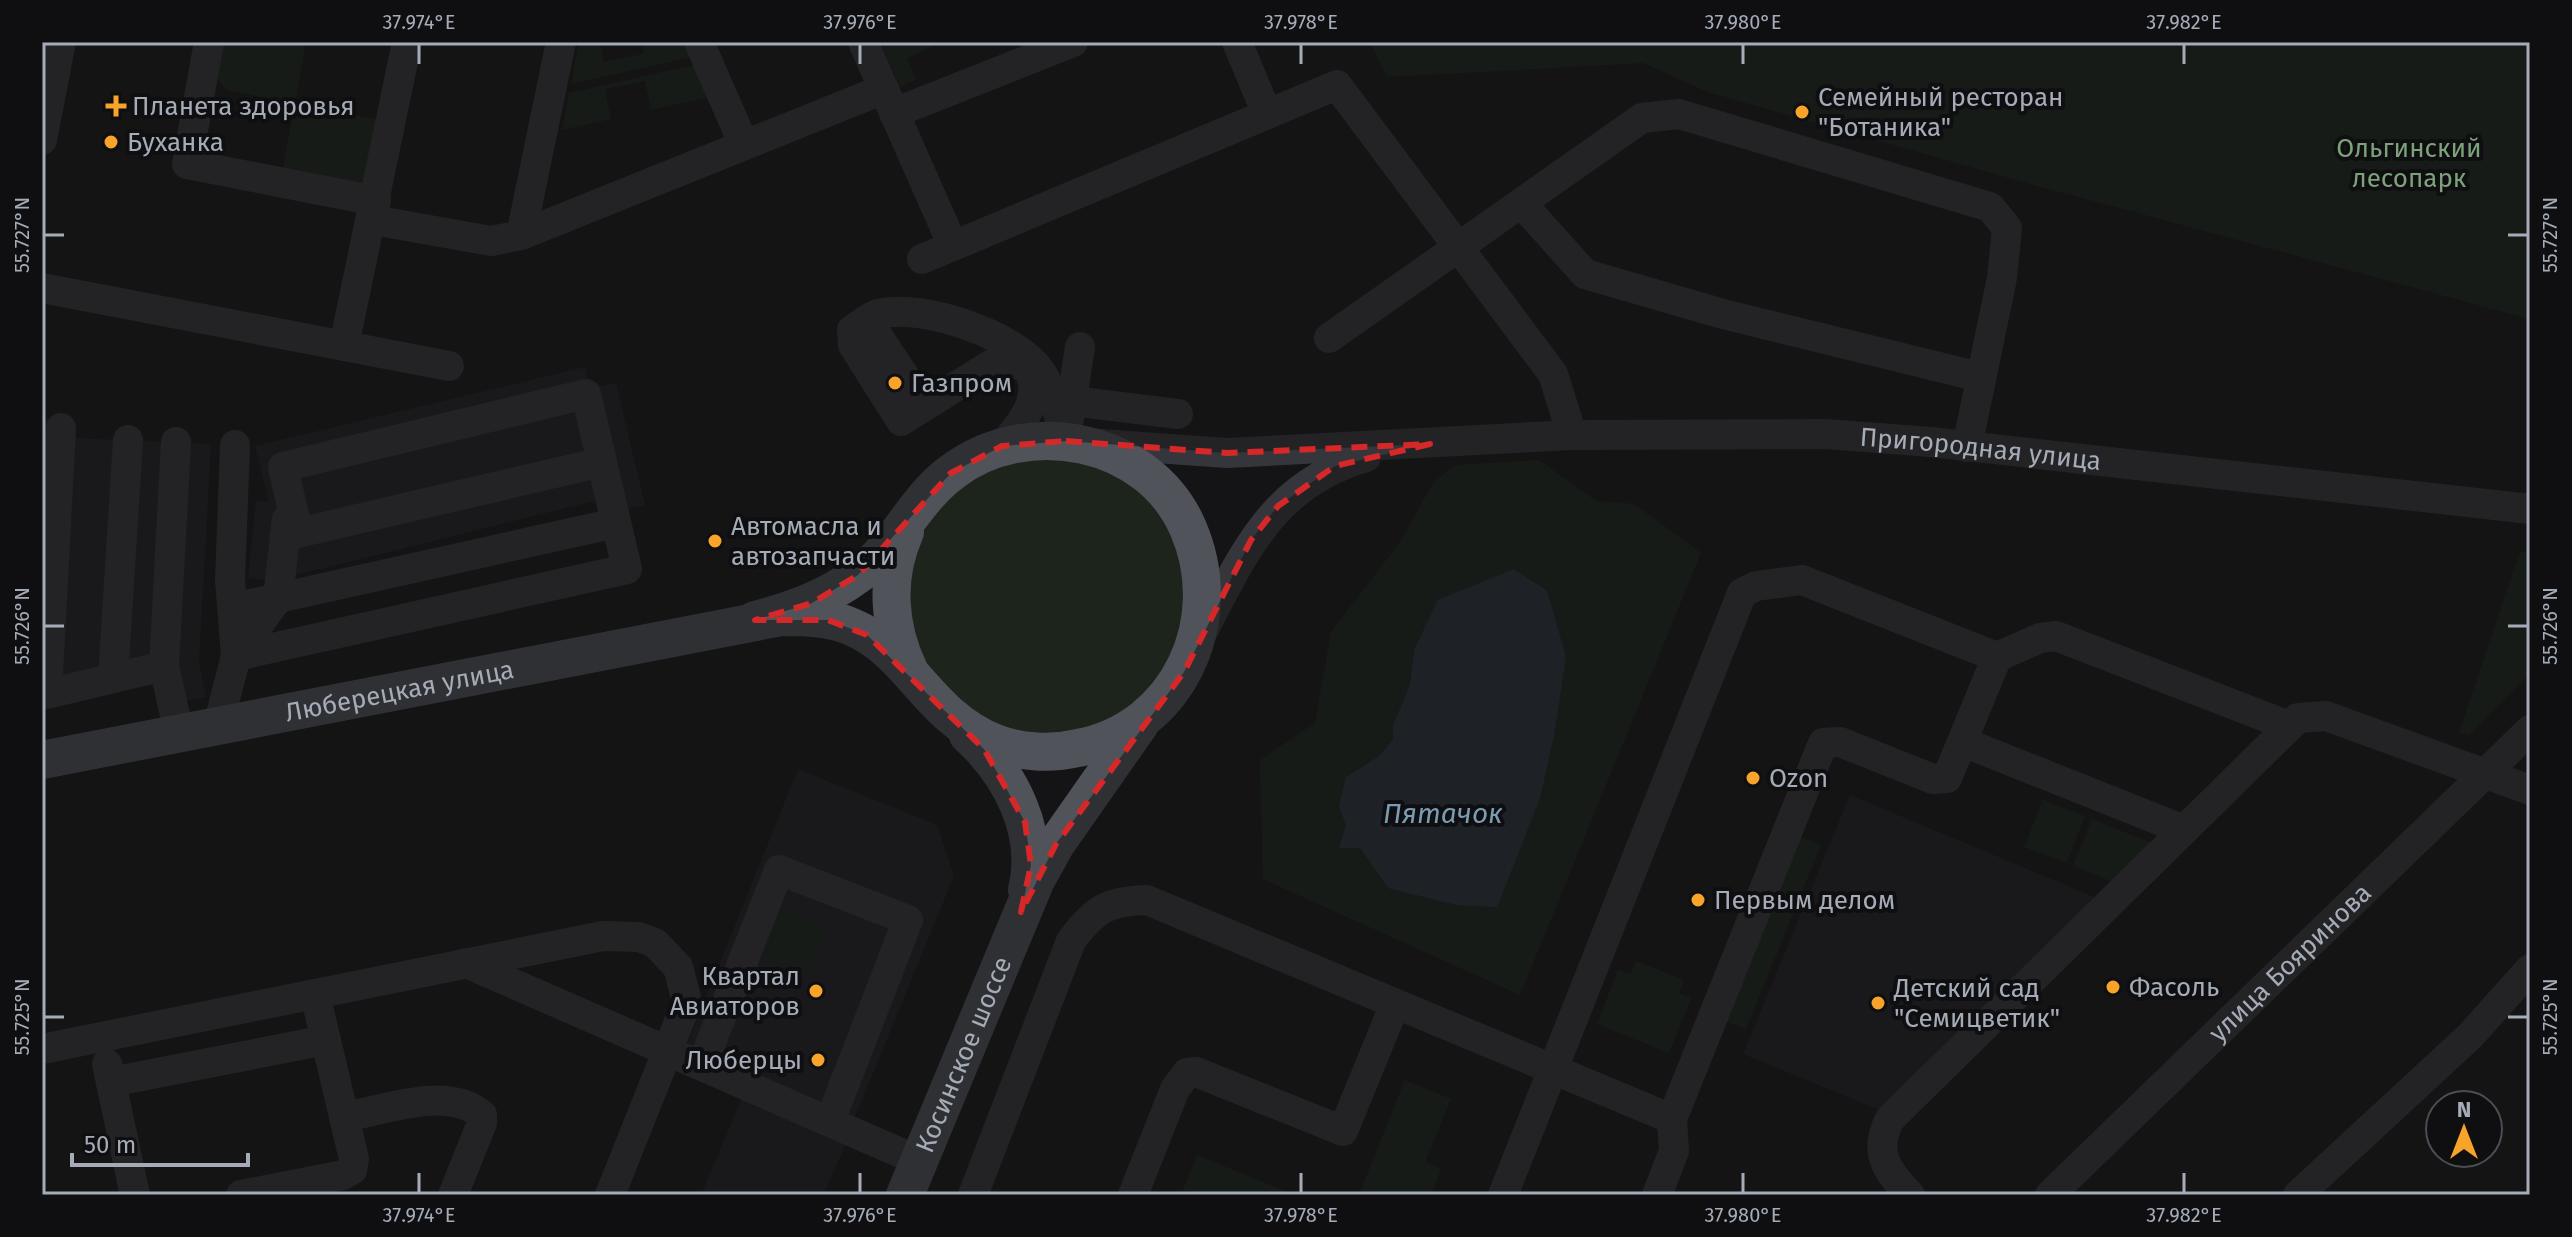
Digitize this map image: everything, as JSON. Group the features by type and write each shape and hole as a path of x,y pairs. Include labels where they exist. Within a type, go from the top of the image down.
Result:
{"main road":[{"path":"1034,440 1066,441 1122,459 1148,477 1179,512 1198,552 1203,582 1203,613 1197,643 1176,684 1144,719 1119,735 1061,752 999,745 972,733 936,704 885,647 850,626 804,617 755,620 801,607 836,590 879,559 928,495 951,473 1002,446 1034,440"},
{"path":"911,519 899,547 892,577 891,609 897,641 936,704"},
{"name":"Люберецкая улица","path":"42,760 755,620"},
{"name":"Косинское шоссе","path":"936,704 984,749 1001,770 1025,822 1031,865 1021,912"},
{"name":"Косинское шоссе","path":"912,1178 1021,912 1056,844 1144,719"}],"street":[{"path":"42,140 61,42"},
{"path":"209,42 187,164 491,241 521,235 744,145 1073,42"},
{"path":"344,346 407,42"},
{"path":"521,235 561,42"},
{"path":"699,42 744,145"},
{"path":"863,42 953,246"},
{"path":"1237,42 1267,114"},
{"path":"922,259 1337,85 1553,374 1572,435"},
{"path":"1329,338 1457,247 1523,205 1642,118 1679,114 1990,207 2007,228 2002,278 1967,447"},
{"path":"1523,205 1585,274 1723,314 1980,377"},
{"path":"42,288 449,366"},
{"path":"1002,446 1032,403 1033,378 1020,363 1002,361 992,364 924,406 868,321 879,314 911,314 971,326 1022,350 1041,371 1053,395 1066,441"},
{"path":"1066,441 1080,347"},
{"path":"586,394 627,569 236,656 278,598 292,535 290,497 283,467 586,394"},
{"path":"1072,401 1178,414"},
{"path":"61,428 47,694 164,666"},
{"name":"Пригородная улица","path":"1430,444 1572,435 1825,434 2520,508"},
{"path":"113,678 128,440"},
{"path":"1066,441 1227,453 1430,444"},
{"path":"176,442 164,666 179,733"},
{"path":"1197,643 1251,540 1278,506 1335,466 1430,444"},
{"path":"218,726 236,656 230,580 235,445"},
{"path":"292,535 602,462"},
{"path":"2520,508 2530,482"},
{"path":"233,608 616,523"},
{"path":"1503,1195 1742,593 1756,586 1802,580 1997,657"},
{"path":"1657,1195 1674,1151 1672,1119 1823,743 1840,742 1940,780 1951,773 1997,657 2040,638 2056,636 2289,726"},
{"path":"1910,1195 1888,1173 1883,1159 1881,1146 1890,1119 2289,726 2306,715 2326,716 2530,790"},
{"name":"улица Бояринова","path":"2050,1195 2530,730"},
{"path":"1963,742 2184,830"},
{"path":"702,1065 779,870 908,920 830,1121"},
{"path":"973,1195 1071,941 1087,918 1116,901 1147,900 1672,1119"},
{"path":"42,1049 603,936 639,937 655,943 678,967 685,984 687,1002 610,1195"},
{"path":"466,963 830,1121 912,1178"},
{"path":"2298,1195 2470,1036 2530,969"},
{"path":"241,1195 343,1175 352,1170 354,1159 315,994"},
{"path":"1133,1195 1175,1089 1187,1073 1196,1072 1343,1131 1395,1004"},
{"path":"101,1038 135,1195"},
{"path":"111,1082 326,1040"},
{"path":"344,1117 440,1100 476,1110 482,1115 482,1123 453,1195"}],"highlighted area":[{"path":"1066,441 1227,453 1430,444 1335,466 1278,506 1251,540 1184,672 1056,844 1021,912 1031,865 1025,822 984,749 867,635 828,620 755,620 812,603 858,575 951,473 1002,446"}],"shaded area":[{"path":"585,367 590,389 616,383 645,505 619,511 591,502 271,581 248,578 256,501 269,502 255,446"},
{"path":"42,418 48,418 75,438 211,444 199,662 206,697 184,701 178,673 42,706"},
{"path":"798,769 937,825 954,876 855,1117 687,1045"},
{"name":"Детский сад \"Семицветик\"","path":"1850,795 2097,898 1882,1111 1743,1054"},
{"path":"742,1098 848,1139 823,1195 701,1195"}],"green space":[{"path":"220,42 306,42 295,104 227,90 214,75"},
{"path":"579,42 600,42 604,62 644,54 642,42 684,42 691,57 571,84"},
{"path":"880,42 942,42 907,58 916,79 900,87"},
{"name":"Ольгинский лесопарк","path":"1370,42 2530,42 2530,319 2034,185 1708,92 1643,63 1387,77"},
{"path":"694,65 708,97 651,110 645,81 605,89 611,119 562,130 569,93"},
{"path":"295,104 386,121 372,195 281,177"},
{"path":"1047,457 1074,460 1100,468 1124,481 1145,498 1162,519 1175,543 1183,569 1186,596 1183,623 1175,649 1162,673 1145,694 1124,711 1100,724 1074,732 1047,735 1020,732 994,724 970,711 949,694 932,673 919,649 911,623 908,596 911,569 919,543 932,519 949,498 970,481 994,468 1020,460"},
{"path":"1539,460 1596,501 1634,504 1701,553 1520,995 1263,879 1260,760 1315,723 1331,632 1400,542 1433,483 1455,465","holes":["1414,650 1566,657 1540,798 1388,888 1360,848 1339,848 1346,825 1346,777 1379,756 1393,740 1393,725 1410,685"]},
{"path":"2520,552 2530,553 2530,673 2469,735 2459,733"},
{"path":"2043,800 2085,816 2067,863 2024,847"},
{"path":"2092,819 2154,844 2111,881 2073,866"},
{"path":"1799,836 1821,845 1746,1029 1725,1021"},
{"path":"776,904 826,924 808,973 757,954"},
{"path":"1636,961 1684,980 1679,993 1691,998 1669,1053 1597,1024 1618,970 1631,974"},
{"path":"1405,1080 1451,1099 1425,1162 1441,1169 1431,1195 1359,1195"},
{"path":"1197,1155 1290,1193 1290,1195 1181,1195"}],"water":[{"name":"Пятачок","path":"1514,569 1547,591 1566,657 1540,798 1497,907 1457,905 1388,888 1360,848 1339,848 1346,825 1339,806 1346,777 1379,756 1393,740 1393,725 1410,685 1414,650 1438,600"}],"place":[{"name":"Планета здоровья","path":"116,106"},
{"name":"Семейный ресторан \"Ботаника\"","path":"1802,112"},
{"name":"Буханка","path":"111,142"},
{"name":"Газпром","path":"895,383"},
{"name":"Автомасла и автозапчасти","path":"715,541"},
{"name":"Ozon","path":"1753,778"},
{"name":"Первым делом","path":"1698,900"},
{"name":"Фасоль","path":"2113,987"},
{"name":"Квартал Авиаторов","path":"816,991"},
{"name":"Детский сад \"Семицветик\"","path":"1878,1003"},
{"name":"Люберцы","path":"818,1060"}]}
